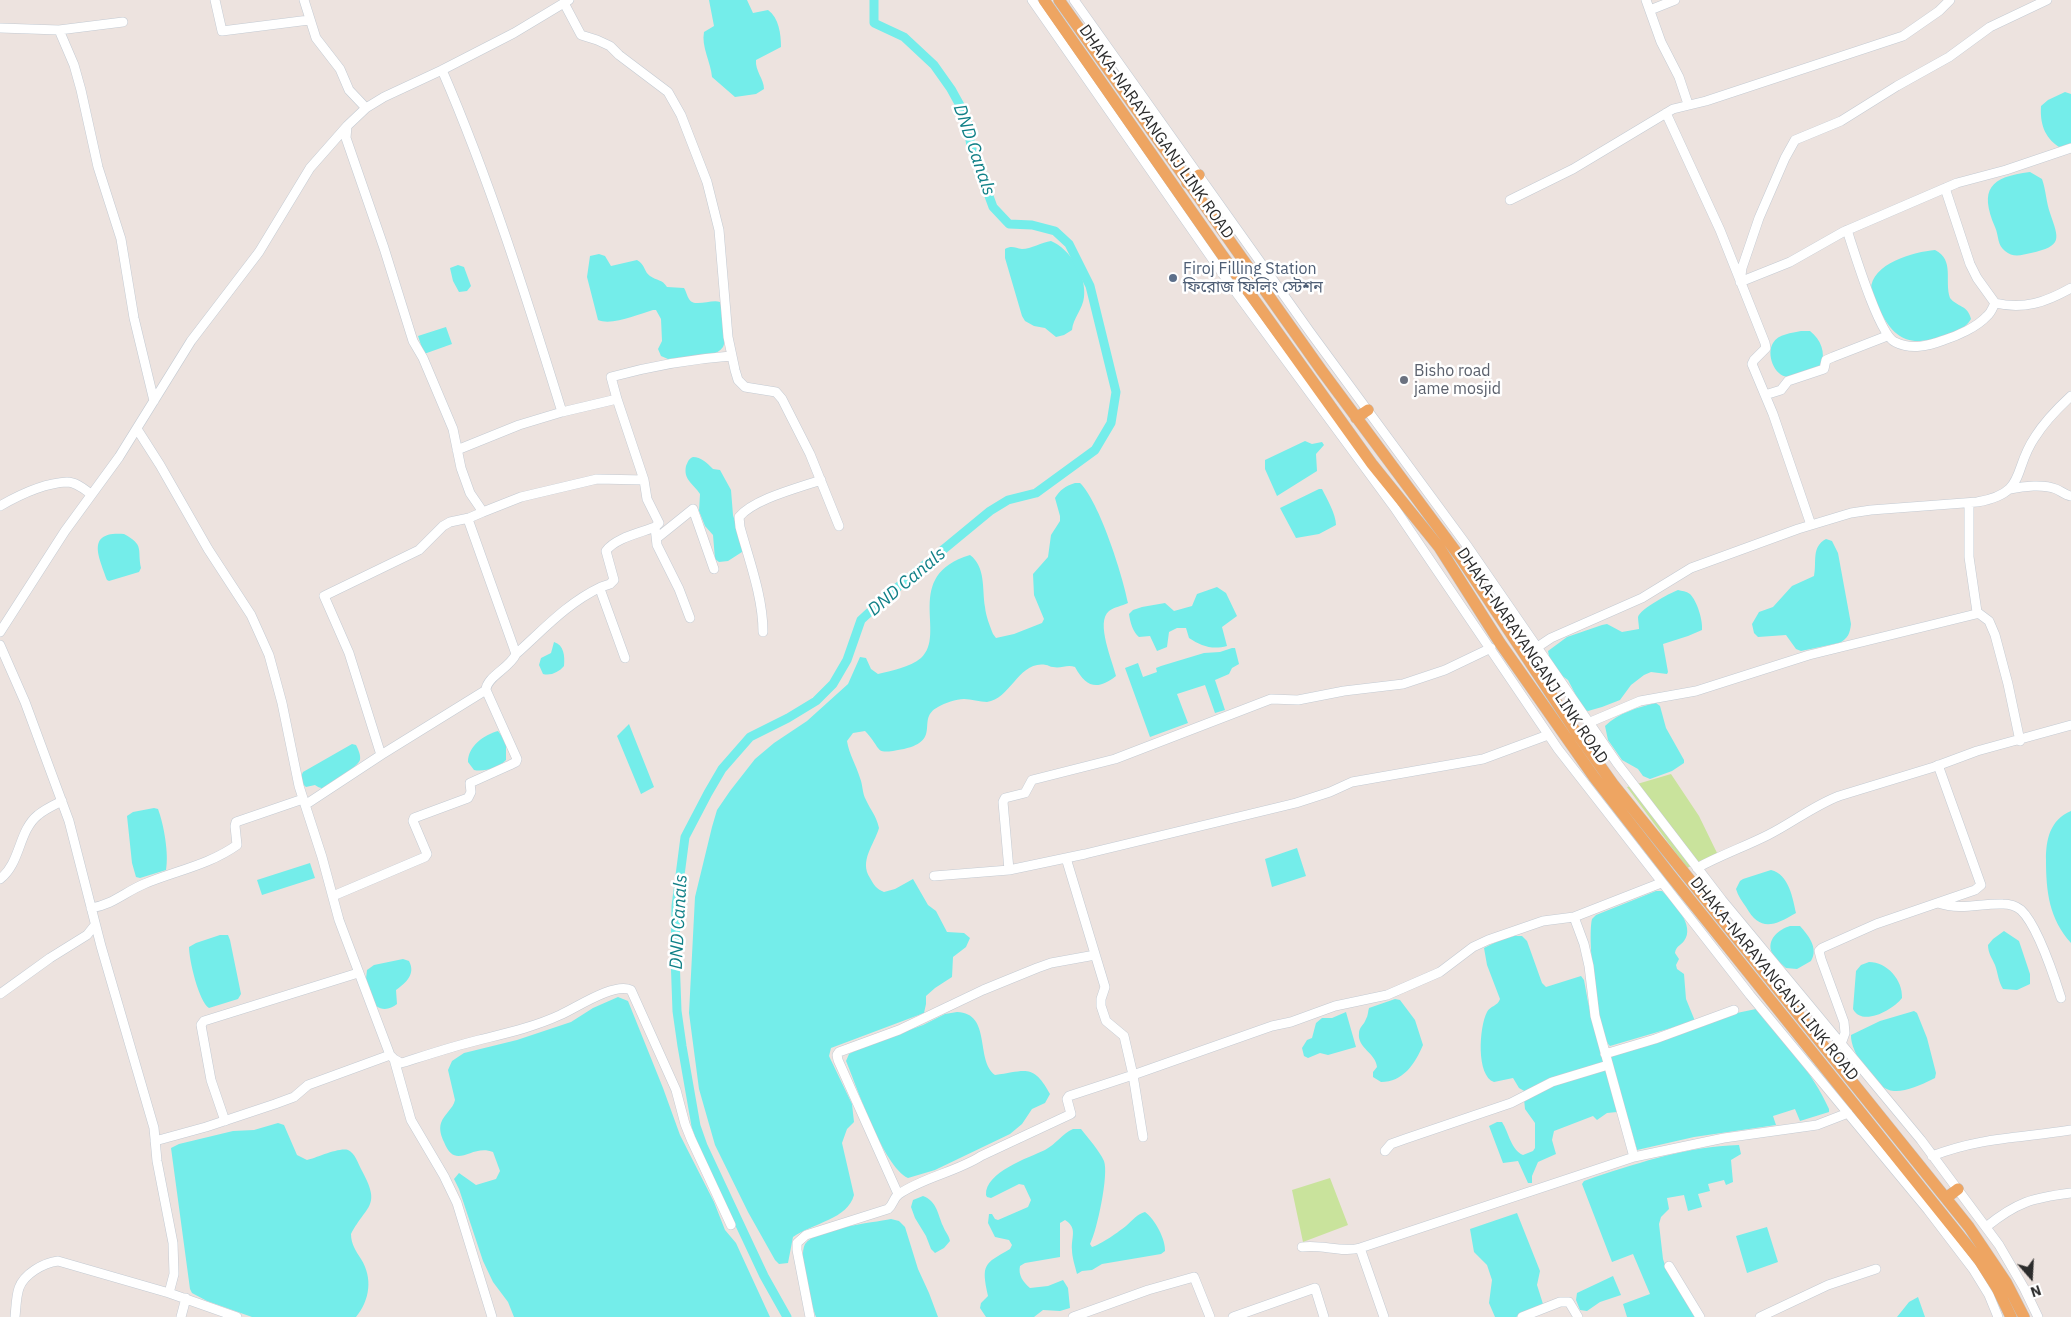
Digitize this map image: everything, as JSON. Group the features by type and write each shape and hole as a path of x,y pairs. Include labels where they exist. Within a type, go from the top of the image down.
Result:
{"main road":[{"name":"DHAKA-NARAYANGANJ LINK ROAD","path":"1044,0 1177,199 1311,387 1372,464 1398,505 1438,547 1518,669 1629,824 1931,1207 1959,1233 1997,1288 2011,1317"},
{"name":"DHAKA-NARAYANGANJ LINK ROAD","path":"1059,0 1299,339 1460,557 1612,784 1969,1227 2006,1282 2024,1317"},
{"path":"1187,183 1199,175"},
{"path":"1299,339 1310,332"},
{"path":"1356,418 1368,410"},
{"path":"1946,1198 1958,1189"}],"street":[{"path":"215,0 222,31 309,20"},
{"path":"304,0 316,38 340,69 349,90 366,108"},
{"path":"1032,0 1177,199"},
{"path":"1074,0 1310,332 1468,547 1617,763 1697,868 1958,1189 1999,1245 2024,1288 2038,1317"},
{"path":"1646,0 1660,42 1679,77 1688,104"},
{"path":"1650,10 1675,0"},
{"path":"1510,200 1573,169 1666,113 1688,104 1706,101 1903,36 1939,12 1950,0"},
{"path":"1740,282 1744,260 1759,218 1785,158 1795,140 1841,120 1950,57 1990,27 2047,0"},
{"path":"0,632 91,494 137,429 191,342 259,252 310,168 347,126 366,108 384,97 442,70 567,2 580,35 610,46 668,92 681,115 707,182 719,230 731,356 738,380 745,387 776,392 782,399 810,454 839,526"},
{"path":"0,28 59,30 123,22"},
{"path":"59,30 79,82 100,174 121,239 134,318 154,401"},
{"path":"442,70 497,210 562,412"},
{"path":"1666,113 1720,230 1765,343 1766,348 1752,364 1766,396 1812,525"},
{"path":"347,126 346,138 384,248 413,341 423,358 453,429 456,450 470,493 483,512"},
{"path":"1740,282 1790,262 1847,230 1945,188 2071,148"},
{"path":"1945,188 1970,264 1977,278 1995,303 2012,307 2031,304 2055,297 2071,288"},
{"path":"1847,230 1868,292 1887,336 1894,342 1906,346 1929,346 1969,329 1988,316 1995,303"},
{"path":"1766,396 1781,390 1788,381 1824,369 1826,360 1887,336"},
{"path":"690,618 679,589 657,545 655,527 658,524 647,499 644,480 616,399 612,378 645,368 689,359 731,356"},
{"path":"2011,489 2020,473 2034,437 2048,419 2071,396"},
{"path":"456,450 519,425 616,399"},
{"path":"137,429 208,549 251,615 269,655 278,686 295,770 346,942 392,1057 411,1120 457,1202 492,1317"},
{"path":"381,755 349,653 324,596 419,550 443,526 450,522 469,518 522,497 597,479 644,480"},
{"path":"763,632 761,611 740,526 740,517 744,511 762,502 821,480"},
{"path":"0,506 27,493 68,482 82,487 91,494"},
{"path":"1536,648 1552,638 1642,598 1691,568 1851,513 1876,509 1994,499 2011,489 2019,487 2056,489 2071,496"},
{"path":"1969,502 1969,557 1977,612 1989,621 1995,635 2020,741"},
{"path":"1398,505 1548,735 1661,883 1848,1113 1931,1207 1989,1295 1998,1317"},
{"path":"657,538 693,509 714,569"},
{"path":"469,518 516,654"},
{"path":"333,896 425,857 427,854 413,821 414,818 468,798 471,792 470,783 474,779 516,762 517,759 513,747 486,690 488,681 511,663 516,654 564,610 586,594 610,584 614,580 606,551 609,547 655,527"},
{"path":"601,587 625,658"},
{"path":"1588,723 1640,701 1696,691 1809,655 1935,625 1977,612"},
{"path":"0,645 29,711 62,801 74,840 95,925 154,1128 173,1243 174,1274 169,1292"},
{"path":"1009,870 1003,802 1005,798 1025,793 1029,789 1029,783 1032,780 1123,756 1271,699 1298,700 1353,690 1403,684 1444,670 1491,648"},
{"path":"91,908 108,904 142,885 210,860 237,845 234,826 236,822 304,802 486,690"},
{"path":"1697,868 1724,853 1768,835 1824,801 1977,751 2020,741 2071,725"},
{"path":"934,876 1009,870 1066,858 1288,805 1312,798 1352,782 1483,759 1548,735"},
{"path":"1841,1044 1845,1033 1844,1022 1819,952 1822,948 1849,934 1975,890 1981,885 1938,765"},
{"path":"0,879 12,865 29,826 37,816 62,801"},
{"path":"1066,858 1106,987 1101,999 1106,1021 1124,1036 1133,1075 1143,1137"},
{"path":"810,1317 799,1266 797,1242 806,1235 888,1208 892,1206 898,1194 1071,1114 1067,1099 1069,1096 1272,1026 1291,1022 1335,1006 1387,995 1440,972 1473,947 1488,940 1543,922 1574,917 1661,883"},
{"path":"1938,903 1974,908 2004,904 2014,906 2022,911 2041,945 2061,998"},
{"path":"1574,917 1584,944 1592,983 1592,999 1634,1158"},
{"path":"0,994 87,934 95,925"},
{"path":"898,1194 838,1060 839,1052 899,1030 983,990 1037,968 1095,955"},
{"path":"225,1121 209,1070 201,1025 204,1021 358,972"},
{"path":"392,1057 400,1063 464,1044 512,1033 558,1016 595,997 621,989 631,990 676,1090 691,1139 731,1225"},
{"path":"1606,1054 1655,1039 1734,1010"},
{"path":"155,1141 225,1121 289,1099 308,1085 392,1057"},
{"path":"1386,1151 1392,1144 1511,1103 1552,1082 1608,1065"},
{"path":"1302,1247 1321,1246 1348,1251 1634,1158 1724,1138 1817,1125 1848,1113"},
{"path":"1932,1156 1957,1146 1981,1141 2071,1130"},
{"path":"1986,1227 2010,1208 2022,1202 2035,1198 2071,1193"},
{"path":"1360,1248 1384,1317"},
{"path":"15,1317 19,1288 29,1275 46,1262 58,1261 169,1292 237,1317"},
{"path":"1669,1266 1700,1317"},
{"path":"1760,1317 1828,1285 1859,1273 1876,1269"},
{"path":"1072,1317 1148,1290 1194,1277 1210,1317"},
{"path":"1233,1317 1315,1288 1324,1317"},
{"path":"181,1317 186,1298"},
{"path":"1522,1317 1560,1302 1569,1302 1578,1317"}],"green space":[{"path":"1671,774 1699,816 1718,855 1687,868 1627,787"},
{"path":"1330,1178 1348,1225 1303,1242 1292,1190"}],"water":[{"path":"709,0 747,0 753,13 768,10 775,17 780,32 781,47 756,60 764,89 756,94 735,97 712,77 703,37 704,32 714,26"},
{"path":"2065,92 2071,94 2071,145 2059,147 2046,134 2041,118 2041,106 2048,100"},
{"path":"2030,172 2042,179 2056,240 2049,247 2041,250 2024,255 2014,255 2002,249 1999,243 1990,214 1988,194 1997,182 2005,177"},
{"path":"1051,241 1065,250 1076,264 1084,289 1083,301 1072,330 1056,337 1045,328 1034,326 1025,321 1005,258 1005,249 1007,248 1025,249"},
{"path":"1935,250 1945,259 1947,265 1950,298 1970,314 1971,319 1957,331 1934,339 1914,341 1906,339 1892,330 1880,311 1871,293 1873,281 1878,273 1895,261 1916,253"},
{"path":"599,254 605,256 611,266 637,260 648,274 667,287 684,288 691,302 720,302 725,332 723,347 718,352 712,354 668,359 661,356 658,349 662,341 661,319 656,310 618,321 598,320 587,277 590,256"},
{"path":"458,265 464,267 471,286 467,291 459,292 453,281 450,268"},
{"path":"446,327 452,344 424,354 418,336"},
{"path":"1810,331 1820,342 1823,351 1821,366 1796,376 1783,376 1775,369 1771,358 1770,353 1773,343 1785,334"},
{"path":"1305,441 1312,444 1322,442 1324,445 1316,454 1317,471 1277,496 1265,469 1265,460"},
{"path":"693,457 701,459 713,469 720,470 731,490 733,515 743,548 742,552 728,561 719,562 715,559 713,535 705,526 699,511 700,494 686,475 686,466"},
{"path":"1080,483 1095,506 1116,558 1128,603 1113,608 1105,616 1104,633 1116,676 1103,684 1092,685 1083,679 1075,667 1037,665 1029,668 1003,694 995,699 987,702 961,699 938,707 928,717 926,735 916,745 904,749 883,751 877,747 865,731 853,733 847,741 865,797 879,828 866,865 867,872 873,883 884,892 895,889 913,879 928,905 936,911 947,932 964,933 970,938 966,947 953,957 952,977 926,996 924,1013 831,1048 829,1056 852,1104 854,1122 847,1129 842,1143 854,1195 845,1210 829,1220 793,1237 788,1263 779,1264 748,1212 715,1145 699,1089 689,1013 695,897 717,810 755,759 774,743 807,721 848,684 860,657 866,658 871,669 878,674 906,666 921,658 928,648 930,635 931,590 937,577 949,564 970,555 979,566 987,618 996,638 1014,634 1042,623 1044,619 1034,595 1033,574 1048,557 1051,535 1060,521 1055,498 1068,485"},
{"path":"1322,489 1331,507 1336,525 1319,534 1296,538 1280,508"},
{"path":"112,534 124,534 138,545 141,568 139,572 109,581 107,580 99,555 99,541"},
{"path":"1826,539 1832,541 1838,553 1851,624 1846,638 1839,643 1801,651 1796,649 1786,635 1758,637 1754,633 1752,624 1759,612 1773,607 1792,586 1814,576 1816,551 1821,542"},
{"path":"1217,587 1226,593 1237,616 1222,627 1227,646 1216,648 1202,645 1189,638 1186,628 1177,628 1169,632 1167,647 1157,651 1150,636 1139,637 1133,630 1129,614 1133,610 1165,603 1174,611 1192,606 1197,594"},
{"path":"1678,590 1687,592 1693,597 1702,621 1702,630 1663,644 1667,674 1651,672 1631,685 1620,700 1588,711 1583,709 1568,680 1558,673 1550,661 1548,651 1567,637 1602,625 1607,624 1622,632 1639,629 1638,617 1644,610"},
{"path":"554,642 563,651 564,666 555,673 543,674 539,665 541,658 551,653"},
{"path":"1235,648 1239,664 1232,668 1229,674 1215,680 1225,710 1215,713 1205,685 1177,694 1188,723 1150,737 1125,668 1138,663 1143,677 1157,672 1156,668 1161,666 1204,653 1220,652"},
{"path":"1656,703 1660,706 1666,728 1684,763 1672,771 1650,779 1643,776 1638,769 1622,760 1608,740 1605,726 1622,714"},
{"path":"629,724 654,787 641,794 617,736"},
{"path":"498,731 506,742 506,760 491,769 474,770 468,762 474,746 482,738"},
{"path":"352,744 356,745 359,752 360,760 358,763 327,787 305,786 302,778 303,772"},
{"path":"158,809 164,831 167,856 166,870 140,878 136,877 132,863 127,816 133,812"},
{"path":"2071,811 2071,943 2053,914 2048,894 2046,860 2048,838 2054,825 2058,819"},
{"path":"1297,848 1306,876 1272,887 1265,859"},
{"path":"310,863 315,878 262,895 257,880"},
{"path":"1771,870 1782,876 1786,882 1792,894 1796,913 1781,921 1768,924 1762,923 1751,915 1736,889 1743,879"},
{"path":"1656,891 1662,891 1667,895 1682,914 1685,921 1687,935 1684,941 1677,947 1675,953 1679,959 1676,965 1677,969 1684,974 1686,999 1695,1021 1610,1046 1601,1023 1594,985 1591,945 1592,919 1596,915"},
{"path":"1790,926 1800,926 1812,942 1814,951 1811,961 1797,969 1786,968 1774,957 1771,948 1772,940 1778,932"},
{"path":"2004,931 2019,941 2030,974 2030,984 2017,990 2003,989 1989,951 1988,945"},
{"path":"220,935 228,935 230,940 241,994 238,999 209,1008 198,989 189,947"},
{"path":"1514,936 1522,936 1527,941 1542,983 1546,987 1581,976 1584,980 1604,1064 1526,1092 1519,1088 1513,1078 1494,1082 1488,1078 1482,1061 1482,1028 1487,1012 1500,999 1487,965 1484,948"},
{"path":"403,959 409,961 411,974 396,990 397,1004 387,1009 379,1008 376,1006 366,979 367,970 374,965"},
{"path":"1869,962 1882,965 1893,973 1900,985 1902,998 1885,1012 1870,1017 1863,1017 1853,1009 1856,971 1861,965"},
{"path":"618,997 628,1001 680,1135 714,1202 725,1230 736,1243 770,1317 514,1317 508,1302 493,1282 483,1261 454,1179 459,1173 476,1185 496,1179 500,1171 493,1152 485,1150 459,1156 454,1155 449,1151 443,1140 440,1130 441,1123 455,1100 448,1070 452,1061 464,1053 517,1040 571,1022 593,1008"},
{"path":"1395,999 1400,1000 1415,1020 1423,1045 1407,1071 1396,1079 1381,1082 1373,1077 1373,1072 1377,1067 1376,1062 1361,1043 1359,1031 1367,1018 1369,1008"},
{"path":"1756,1009 1806,1069 1822,1095 1829,1112 1800,1121 1795,1109 1773,1116 1776,1125 1694,1137 1637,1150 1610,1057 1732,1014"},
{"path":"1914,1011 1917,1013 1927,1038 1936,1073 1935,1078 1918,1086 1903,1090 1894,1091 1887,1089 1872,1077 1859,1060 1851,1035 1880,1021"},
{"path":"957,1012 968,1014 975,1020 982,1038 989,1068 995,1075 1028,1071 1039,1077 1050,1094 1045,1103 1032,1109 1022,1124 1010,1134 935,1170 908,1178 899,1171 880,1143 846,1061 849,1054 858,1049 923,1025 945,1014"},
{"path":"1346,1012 1356,1047 1328,1055 1320,1053 1308,1058 1304,1056 1302,1048 1307,1040 1312,1038 1316,1023 1322,1018 1332,1018"},
{"path":"1607,1069 1617,1112 1607,1113 1597,1120 1593,1116 1554,1131 1552,1140 1556,1154 1538,1162 1532,1176 1532,1183 1528,1183 1518,1161 1503,1163 1489,1126 1502,1122 1519,1153 1523,1155 1533,1151 1535,1148 1535,1123 1525,1109 1524,1099 1544,1087"},
{"path":"278,1123 284,1125 297,1155 307,1160 333,1151 348,1150 354,1156 367,1181 371,1191 370,1204 351,1234 354,1247 365,1266 368,1281 367,1296 356,1317 252,1317 207,1301 192,1293 190,1289 171,1148 179,1144 233,1131 254,1130"},
{"path":"1073,1129 1081,1129 1104,1161 1105,1178 1102,1202 1090,1244 1092,1247 1110,1238 1137,1216 1145,1212 1159,1230 1164,1241 1165,1251 1161,1254 1102,1264 1092,1270 1082,1271 1077,1274 1072,1253 1073,1230 1065,1220 1060,1223 1060,1257 1025,1263 1020,1266 1020,1275 1030,1288 1048,1286 1063,1280 1068,1288 1070,1308 1060,1311 1043,1310 1034,1317 986,1317 980,1308 981,1303 988,1296 985,1271 990,1262 1010,1249 1012,1245 1009,1240 995,1237 988,1223 989,1214 992,1214 998,1220 1028,1207 1031,1200 1024,1185 1019,1184 991,1198 986,1195 988,1187 992,1179 1000,1173 1045,1150"},
{"path":"1739,1145 1741,1154 1731,1160 1733,1182 1726,1185 1724,1180 1708,1184 1710,1191 1698,1194 1702,1207 1688,1211 1684,1195 1667,1198 1669,1209 1661,1217 1659,1224 1663,1259 1667,1271 1696,1317 1627,1317 1623,1304 1650,1294 1633,1254 1612,1262 1582,1184 1584,1181 1595,1177 1666,1156 1720,1146"},
{"path":"923,1196 928,1198 934,1205 950,1241 944,1248 935,1253 931,1249 911,1207 913,1200"},
{"path":"1517,1213 1540,1271 1537,1285 1543,1304 1516,1317 1495,1317 1489,1303 1492,1280 1487,1265 1474,1252 1470,1229"},
{"path":"891,1219 899,1221 905,1227 918,1269 938,1317 816,1317 804,1269 803,1250 805,1244 811,1238 832,1230"},
{"path":"1767,1227 1778,1262 1747,1273 1736,1236"},
{"path":"1613,1276 1621,1295 1600,1302 1587,1311 1580,1310 1576,1300 1577,1293"},
{"path":"1918,1297 1925,1317 1897,1317 1909,1302"}],"waterway":[{"name":"DND Canals","path":"787,1317 764,1276 703,1146 696,1126 677,1011 676,906 685,837 722,769 750,737 788,718 816,701 833,684 847,660 861,620 887,596 990,511 1008,500 1036,493 1095,450 1111,423 1116,392 1090,286 1069,244 1055,231 1032,225 1009,224 993,207 971,147 967,118 951,89 934,65 904,37 874,23 874,0"}],"place":[{"name":"Firoj Filling Station ফিরোজ ফিলিং স্টেশন","path":"1173,278"},
{"name":"Bisho road jame mosjid","path":"1404,380"}]}
